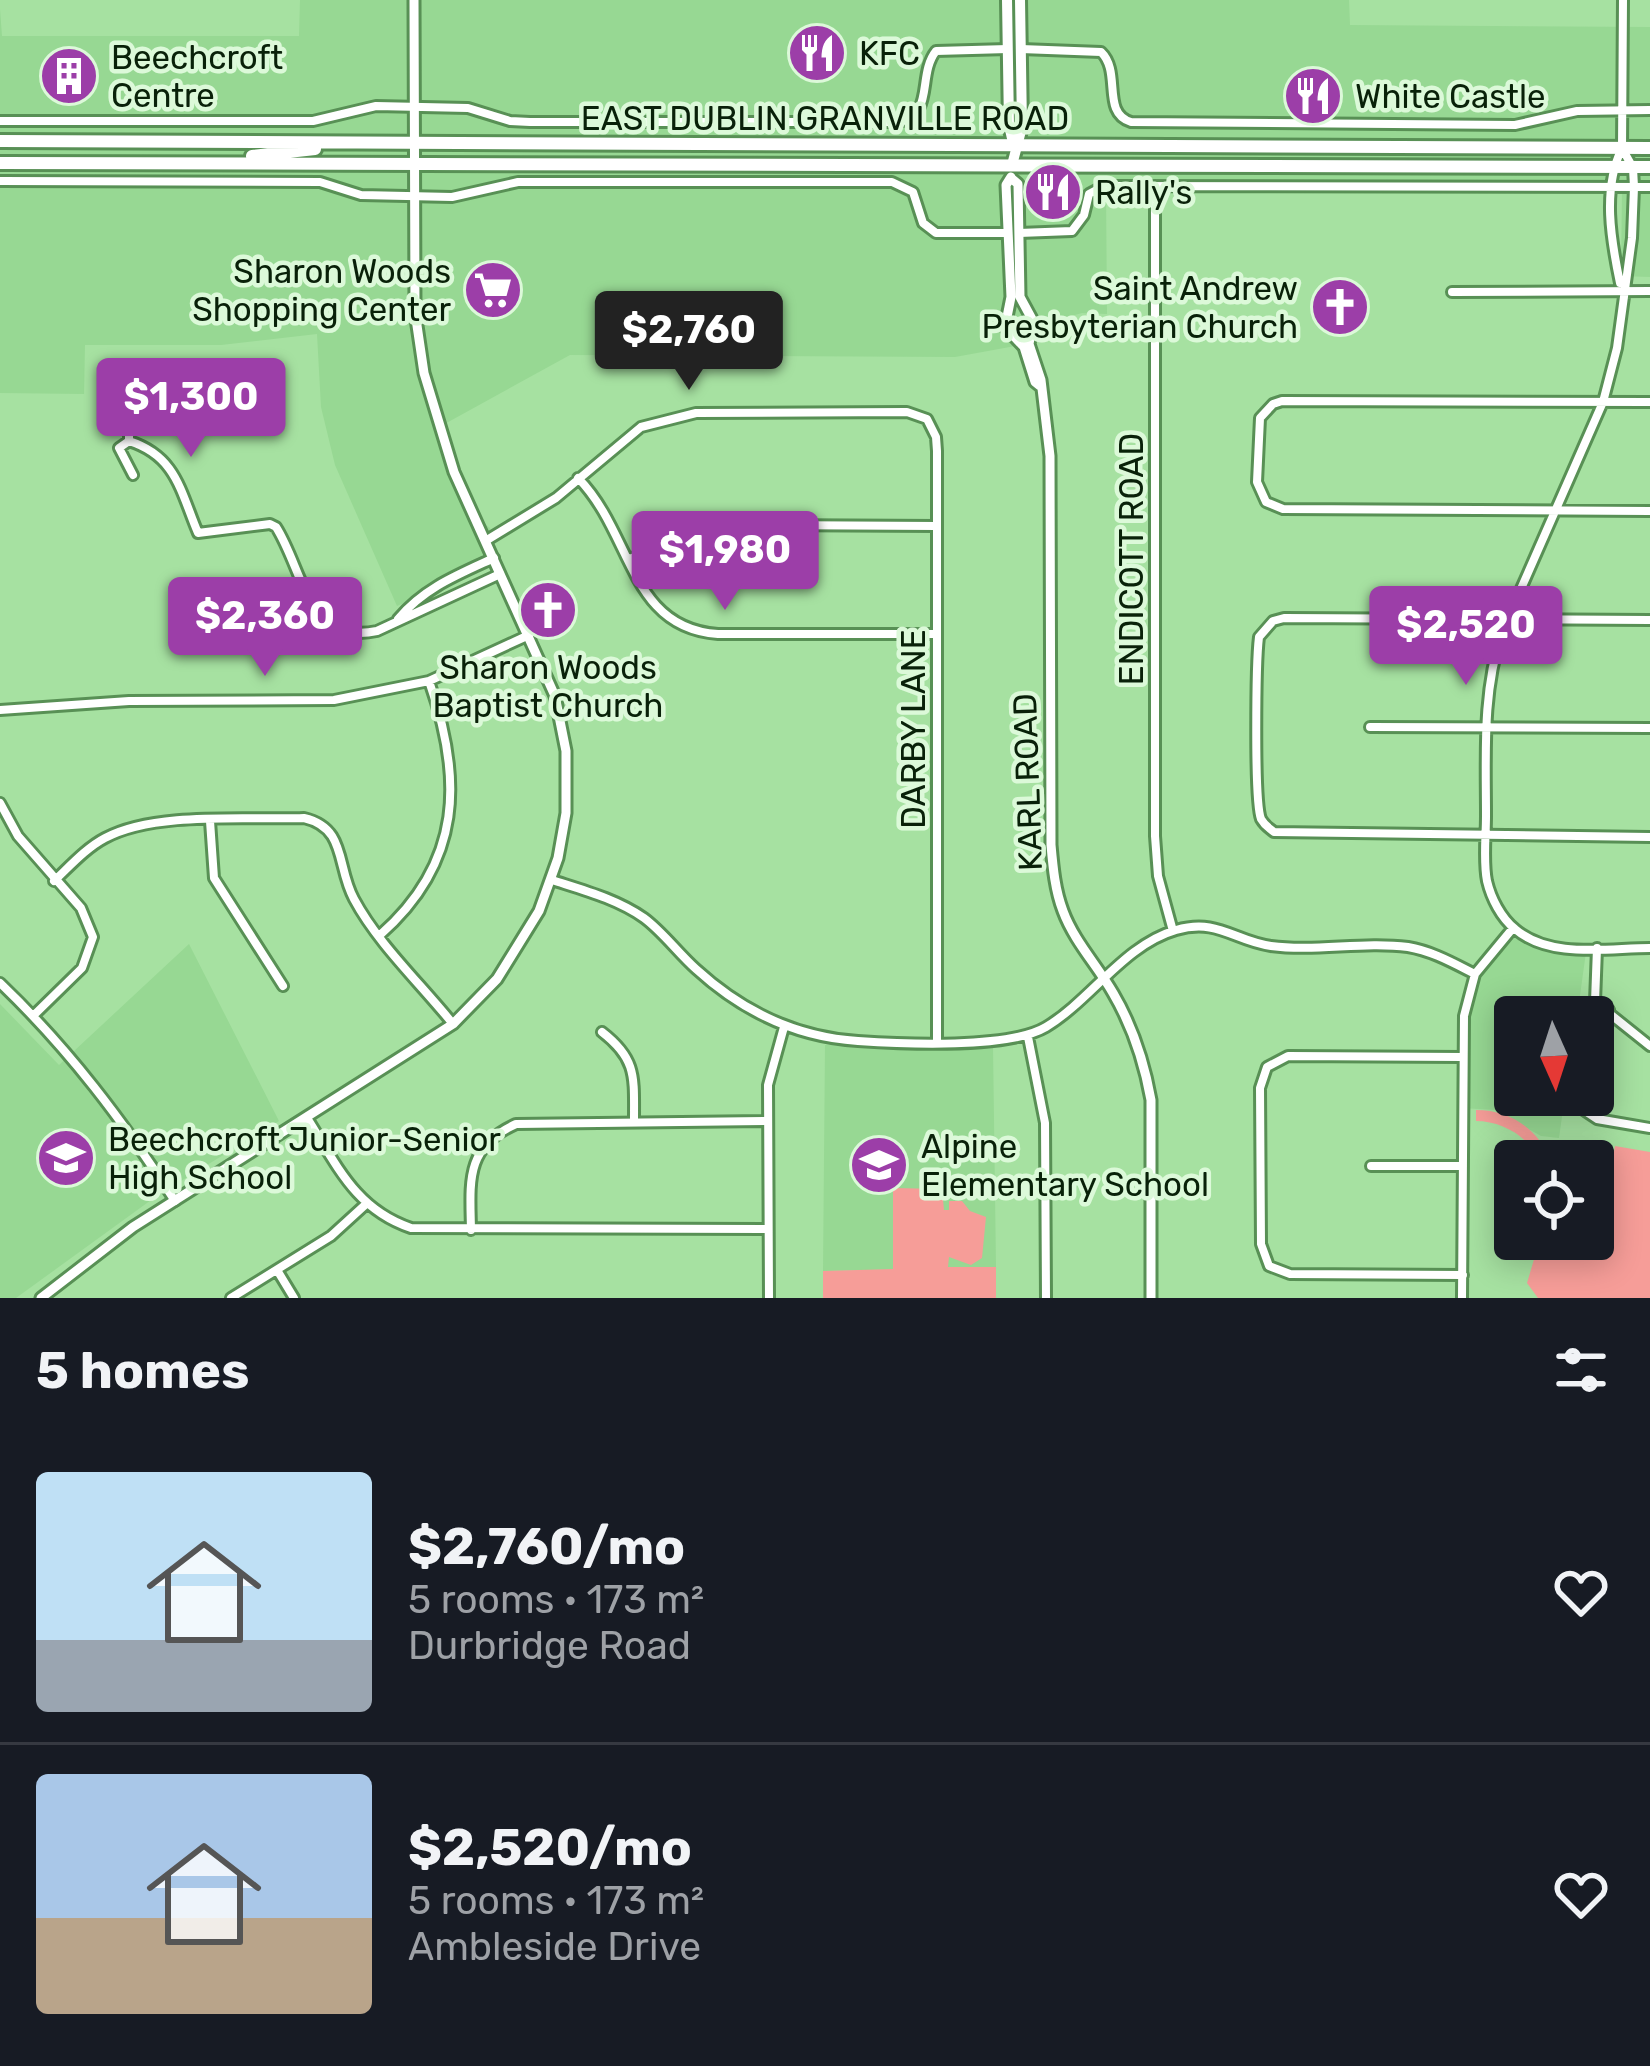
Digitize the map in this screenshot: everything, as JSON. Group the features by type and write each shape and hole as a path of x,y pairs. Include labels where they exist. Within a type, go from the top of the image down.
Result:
{"main road":[{"path":"1007,0 1014,49"},
{"path":"1011,172 1014,146 1009,128 1020,0"},
{"path":"203,163 322,148 390,149 414,141"},
{"name":"EAST DUBLIN GRANVILLE ROAD","path":"0,144 414,141 1650,148"},
{"name":"EAST DUBLIN GRANVILLE ROAD","path":"0,163 414,162 1011,172 1650,167"}],"street":[{"path":"41,1298 175,1201 453,1024 497,980 552,880 566,813 566,752 555,695 454,472 424,373 415,313 414,0"},
{"path":"1622,291 1610,238 1612,168 1622,148 1623,0"},
{"name":"EAST DUBLIN GRANVILLE ROAD","path":"0,121 313,121 376,106 468,108 530,122 899,122 921,110 926,64 936,51 1014,49 1101,52 1112,67 1116,112 1131,122 1515,125 1577,110 1650,110"},
{"path":"1622,148 1633,168 1634,188 1617,348 1603,402 1491,671 1486,727 1487,880 1496,906 1513,928 1558,947 1650,948"},
{"path":"1011,172 1018,184 1013,233 1011,297 1005,328 1014,337 1029,332 1033,321 1024,310 1013,233"},
{"name":"EAST DUBLIN GRANVILLE ROAD","path":"0,181 320,182 361,195 415,196 468,196 518,182 892,182 914,192 923,223 936,233 1072,231 1084,215 1089,194 1097,188 1650,187"},
{"name":"ENDICOTT ROAD","path":"1155,186 1155,836 1158,876 1173,931"},
{"path":"1452,292 1650,292"},
{"path":"1008,315 1024,310"},
{"name":"KARL ROAD","path":"1029,332 1050,456 1051,845 1064,913 1137,1039 1150,1100 1151,1298"},
{"name":"KARL ROAD","path":"1014,337 1024,347 1040,386"},
{"path":"128,368 129,440"},
{"path":"1650,402 1282,401 1266,410 1258,427 1257,482 1266,502 1283,509 1650,511"},
{"name":"DARBY LANE","path":"578,478 641,427 696,413 907,412 927,419 936,437 937,1041"},
{"path":"129,440 119,448 133,475"},
{"path":"129,440 149,448 173,471 198,532 270,524 280,532 318,613 339,631 358,635 500,574"},
{"path":"487,540 556,498 578,478 614,526 639,585 672,622 702,633 937,634"},
{"path":"629,559 707,531 753,525 937,526"},
{"path":"397,620 427,590 494,558"},
{"path":"1650,620 1284,618 1264,629 1258,646 1259,811 1266,826 1284,835 1650,836"},
{"path":"0,710 129,701 334,700 429,681 530,634"},
{"path":"380,934 418,895 446,837 452,800 451,758 429,681"},
{"path":"1370,727 1650,728"},
{"path":"0,802 18,836 80,908 93,938 82,968 34,1016"},
{"path":"54,880 101,840 157,821 319,821 337,840 352,897 453,1024"},
{"path":"210,821 214,878 283,986"},
{"path":"552,880 611,901 645,920 736,1002 784,1028 859,1042 1028,1037 1049,1026 1145,945 1173,931 1218,926 1273,946 1405,946 1432,953 1474,974"},
{"path":"1462,1298 1464,1016 1474,974 1513,928"},
{"path":"1595,996 1598,948"},
{"path":"0,983 118,1114 175,1201"},
{"path":"1614,1014 1650,1046"},
{"path":"769,1298 767,1120 772,1062 784,1028"},
{"path":"602,1032 623,1048 631,1064 634,1120"},
{"path":"1028,1037 1045,1123 1046,1298"},
{"path":"1463,1057 1288,1056 1267,1067 1260,1088 1261,1244 1269,1266 1290,1274 1463,1275"},
{"path":"1592,1116 1650,1128"},
{"path":"307,1118 365,1205 411,1228 768,1229"},
{"path":"471,1230 471,1172 479,1153 493,1137 530,1121 767,1120"},
{"path":"1371,1166 1463,1166"},
{"path":"231,1298 345,1226 365,1205"},
{"path":"277,1270 294,1298"}],"shaded area":[{"path":"300,0 1349,0 1350,25 1650,27 1650,277 1621,276 1622,185 1106,187 1107,314 1082,313 1023,329 1026,344 955,357 570,355 441,426 482,522 490,528 494,564 397,606 335,465 321,407 317,334 221,345 85,345 84,394 0,393 0,9 2,36 299,36"},
{"path":"1504,929 1546,950 1586,952 1580,996 1494,996 1494,1110 1462,1108 1466,991"},
{"path":"189,944 279,1121 158,1195 16,1298 0,1298 0,1004 59,1065"},
{"path":"825,1045 993,1046 996,1267 823,1271"},
{"path":"1476,1110 1506,1116 1539,1140 1523,1140 1496,1124 1476,1121"},
{"path":"1506,1116 1562,1116 1559,1138 1541,1136"},
{"path":"1615,1146 1650,1152 1650,1298 1538,1298 1527,1283 1534,1260 1614,1260"},
{"path":"893,1188 942,1189 944,1210 949,1210 949,1201 962,1201 970,1211 986,1217 982,1258 971,1265 949,1257 948,1267 996,1267 996,1298 823,1298 823,1271 893,1269"}],"place":[{"name":"KFC","path":"817,53"},
{"name":"Beechcroft Centre","path":"69,76"},
{"name":"White Castle","path":"1313,96"},
{"name":"Rally's","path":"1053,192"},
{"name":"Sharon Woods Shopping Center","path":"493,290"},
{"name":"Saint Andrew Presbyterian Church","path":"1340,307"},
{"name":"Sharon Woods Baptist Church","path":"548,610"},
{"name":"Beechcroft Junior-Senior High School","path":"66,1158"},
{"name":"Alpine Elementary School","path":"879,1165"}]}
